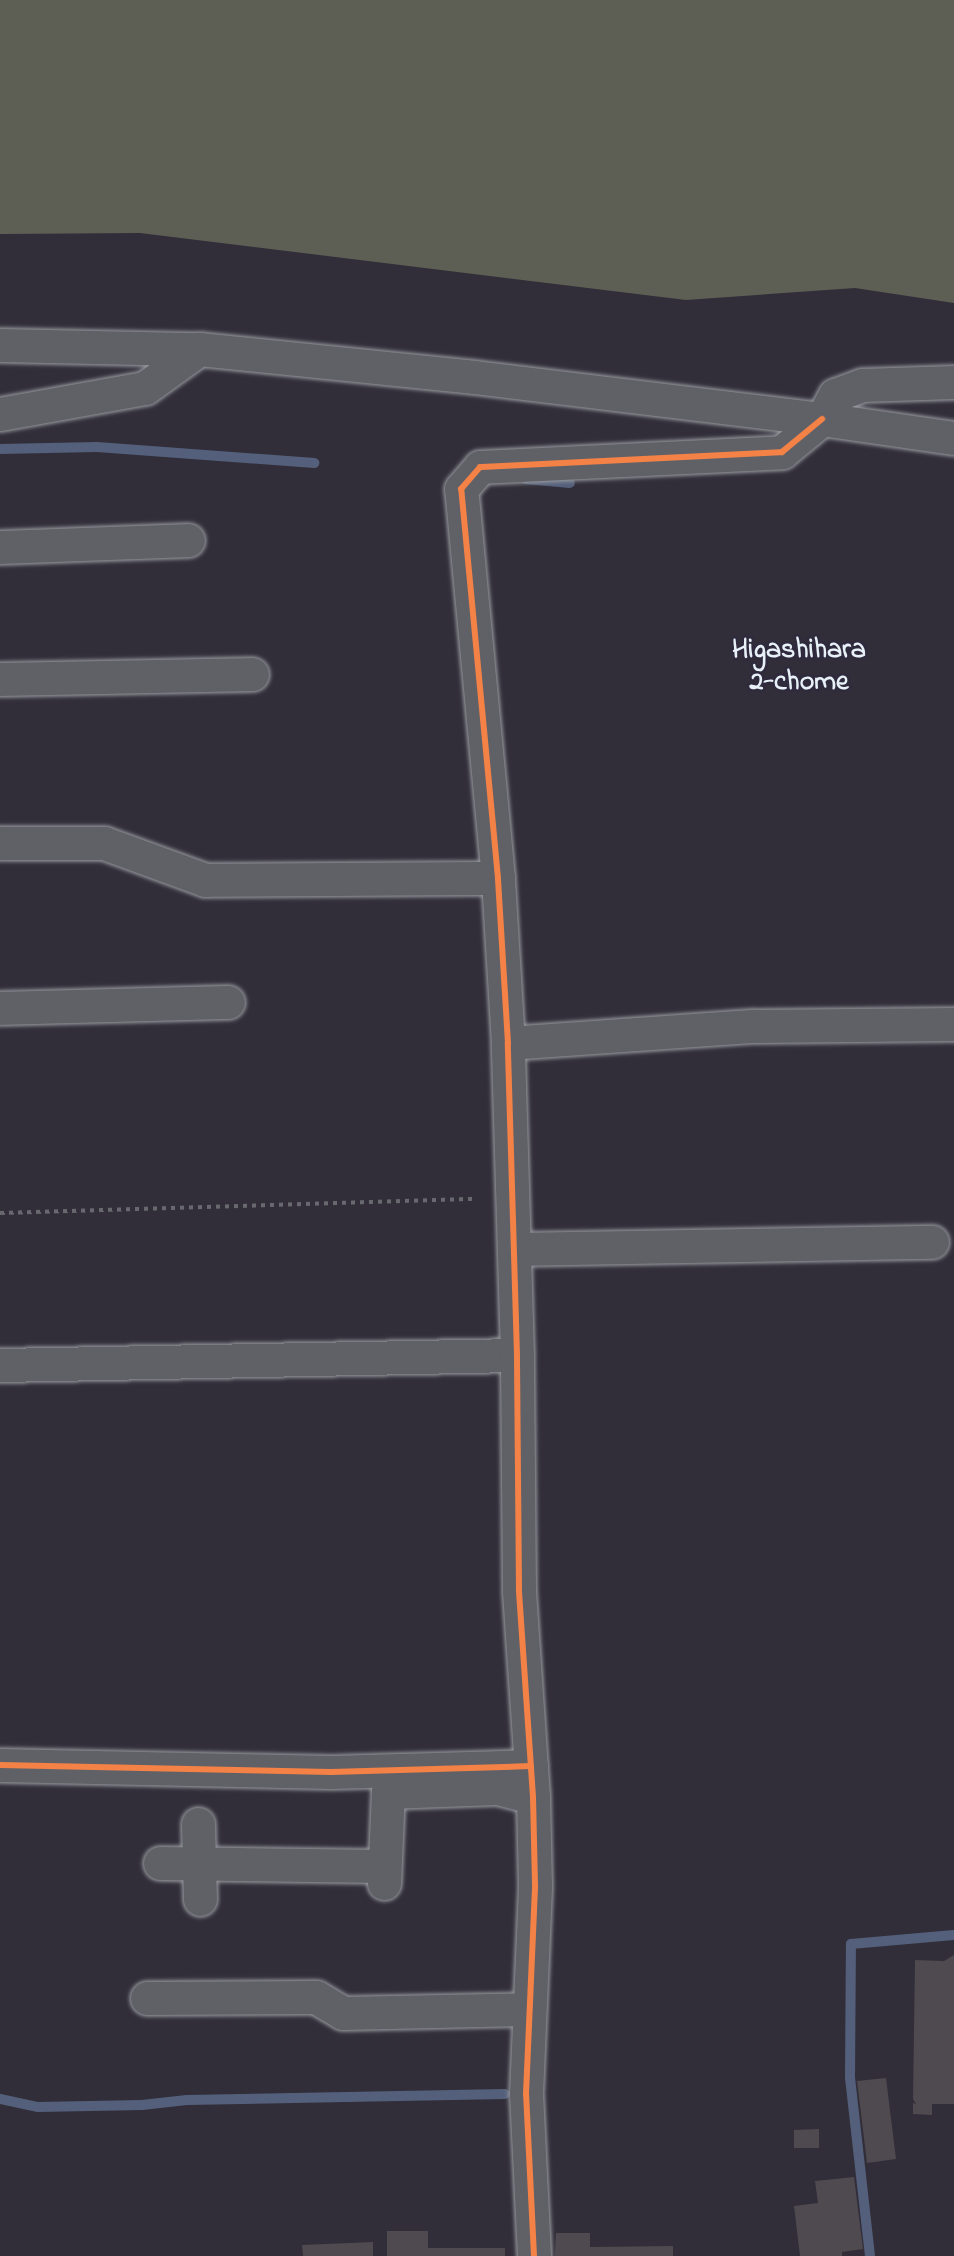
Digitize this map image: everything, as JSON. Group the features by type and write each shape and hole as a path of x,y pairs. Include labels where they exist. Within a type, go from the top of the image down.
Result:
{"street":[{"path":"0,345 199,349 475,377 822,419 954,438"},
{"path":"0,414 145,388 199,349"},
{"path":"534,2256 526,2094 535,1885 532,1781 519,1590 515,1249 511,1198 508,1043 498,878 462,489 480,467 782,452 822,419 835,395 862,385 954,382"},
{"path":"0,403 44,406"},
{"path":"0,547 188,540"},
{"path":"0,679 252,674"},
{"path":"0,843 104,843 205,880 498,878"},
{"path":"0,1008 228,1002"},
{"path":"508,1043 754,1026 954,1024"},
{"path":"515,1249 932,1242"},
{"path":"0,1365 387,1360 517,1355"},
{"path":"0,1766 331,1772 532,1781"},
{"path":"160,1863 384,1875 388,1792 497,1788 532,1781"},
{"path":"198,1824 200,1899"},
{"path":"147,1998 316,1997 343,2013 528,2009"}],"path":[{"path":"0,1213 511,1198"}],"shaded area":[{"path":"0,0 954,0 954,303 855,288 686,300 140,233 0,234"}],"building":[{"path":"954,1955 954,2104 932,2104 932,2115 913,2114 913,2103 916,2104 913,2099 915,1960 944,1961"},
{"path":"886,2078 896,2159 867,2163 857,2081"},
{"path":"819,2129 819,2148 794,2148 794,2130"},
{"path":"854,2177 863,2249 842,2252 842,2256 800,2256 794,2206 818,2203 815,2181"},
{"path":"387,2231 428,2231 428,2248 505,2248 505,2256 387,2256"},
{"path":"556,2233 590,2233 590,2247 673,2246 673,2256 555,2256"},
{"path":"373,2242 373,2256 303,2256 302,2245"}],"waterway":[{"path":"0,449 97,447 314,463"},
{"path":"526,479 570,483"},
{"path":"870,2256 850,2078 851,1944 954,1935"},
{"path":"0,2099 38,2107 142,2105 187,2100 505,2094"}],"cycle path":[{"path":"534,2256 526,2094 535,1885 533,1797 519,1590 517,1355 508,1043 498,878 461,489 480,467 782,452 822,419"},
{"path":"0,1765 331,1772 531,1766"}],"district":[{"name":"Higashihara 2-chome","path":"799,667"}]}
